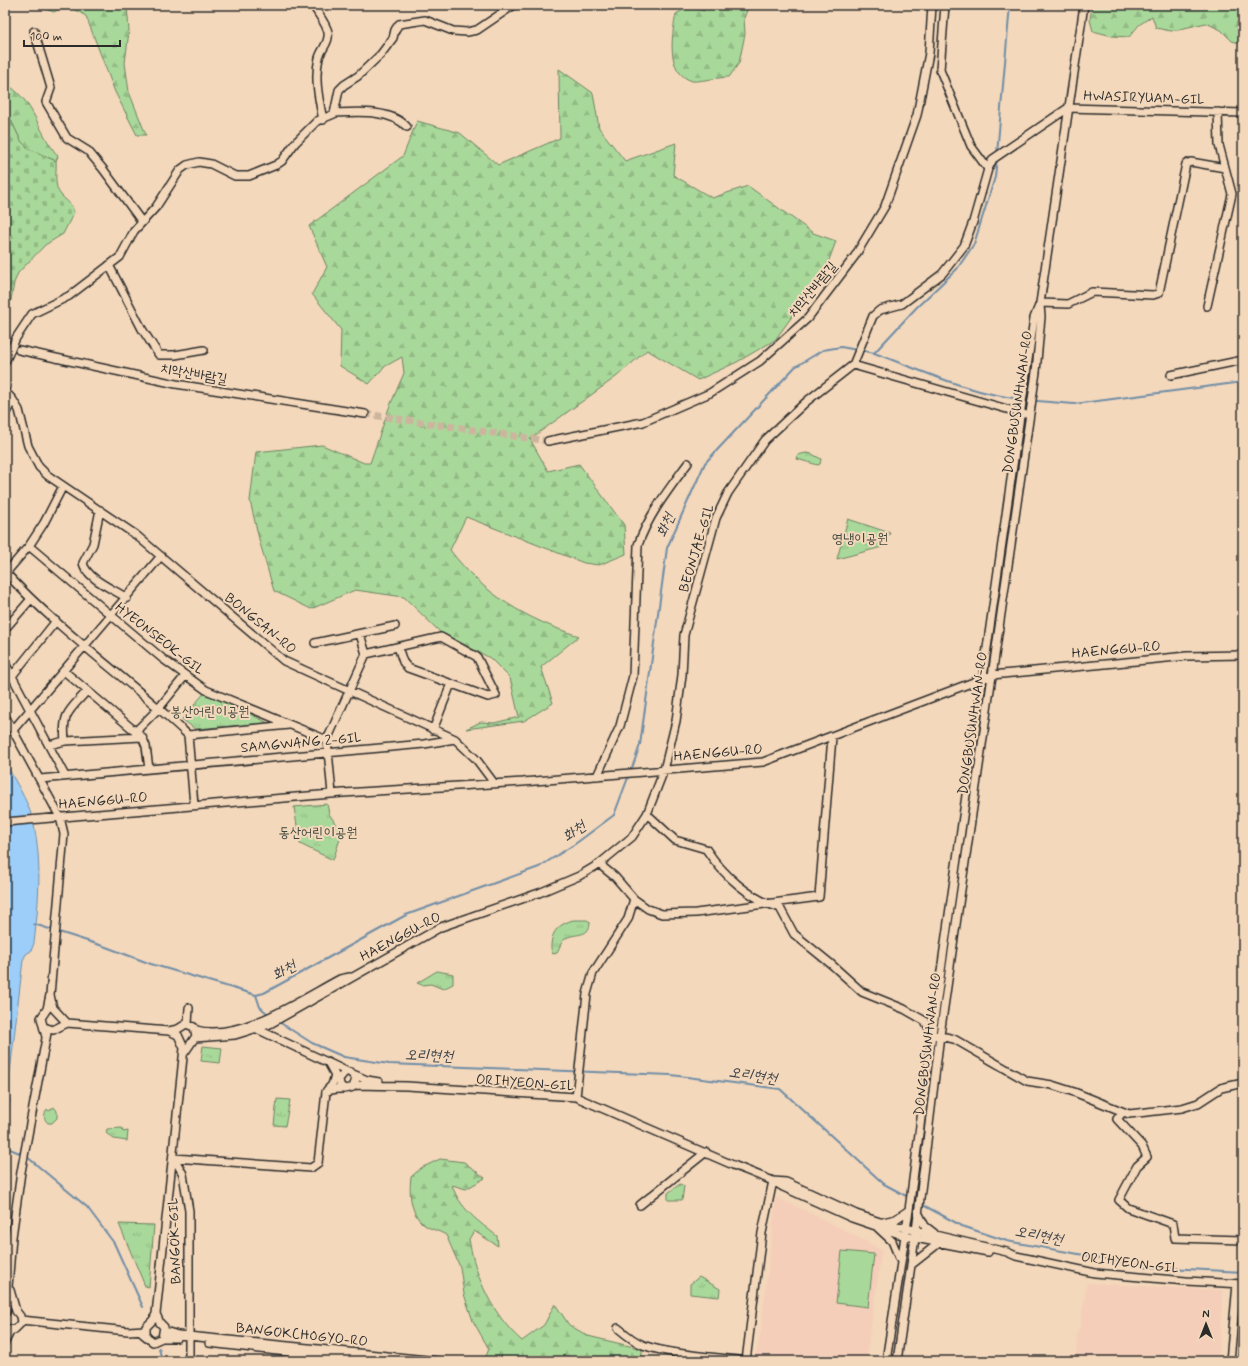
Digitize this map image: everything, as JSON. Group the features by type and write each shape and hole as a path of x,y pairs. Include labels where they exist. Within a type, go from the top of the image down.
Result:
{"street":[{"path":"313,5 328,31 328,39 319,56 318,64 317,82 323,120"},
{"path":"334,113 339,90 358,76 381,54 393,38 395,30 399,24 425,20 453,31 467,32 477,30 514,5"},
{"name":"치악산바람길","path":"548,441 643,422 710,393 760,361 808,318 855,256 885,206 917,115 929,52 932,5"},
{"path":"945,5 940,70 971,146 988,169"},
{"name":"DONGBUSUNHWAN-RO","path":"909,1210 992,675 1036,372 1041,317 1040,303 1084,5"},
{"path":"34,31 51,88 46,102 67,138 88,151 142,222"},
{"path":"1030,411 1021,410 854,362 873,316 880,310 902,304 942,274 964,246 973,222 988,169 993,159 1068,108"},
{"name":"HWASIRYUAM-GIL","path":"1068,108 1243,113"},
{"path":"5,362 16,338 32,314 69,296 120,257 134,231 156,207 174,178 187,165 204,163 211,164 235,176 250,176 282,161 295,143 317,121 323,120 334,113 368,112 386,116 402,123 407,127"},
{"name":"HWASIRYUAM-GIL","path":"1207,306 1232,194 1219,145 1218,112"},
{"path":"1040,303 1068,304 1092,292 1153,295 1158,293 1186,164 1191,162 1225,168"},
{"path":"109,265 142,329 159,355 174,355 204,350"},
{"name":"DONGBUSUNHWAN-RO","path":"918,1212 927,1146 936,1034 983,678 1034,318 1040,303"},
{"name":"치악산바람길","path":"19,350 176,384 365,414"},
{"path":"1171,375 1243,360"},
{"name":"BEONJAE-GIL","path":"664,770 677,713 682,675 684,635 716,518 728,493 766,440 807,401 854,362"},
{"name":"BONGSAN-RO","path":"5,391 19,410 33,458 47,475 100,510 161,556 284,661 455,739 476,759 494,784"},
{"path":"5,414 13,400"},
{"path":"598,776 620,726 633,676 638,545 645,526 659,503 688,463"},
{"path":"63,486 29,546 5,573 31,600 159,708 188,735 194,804"},
{"path":"100,510 93,544 84,562 85,568 90,574 127,598"},
{"name":"HYEONSEOK-GIL","path":"29,546 111,616 185,676 206,690 327,740"},
{"path":"13,730 127,598 161,556"},
{"path":"5,629 31,600"},
{"path":"12,676 56,621"},
{"path":"315,643 395,626"},
{"path":"332,794 327,740 366,654 360,634"},
{"path":"366,654 441,637 477,657 496,695 488,697 408,668 402,662 398,647"},
{"name":"HAENGGU-RO","path":"5,822 194,804 494,784 664,770 722,767 763,762 992,675 1187,656 1243,655"},
{"path":"5,663 65,776"},
{"path":"64,671 142,737 146,746 149,769"},
{"path":"135,732 159,708 185,676"},
{"path":"433,730 451,684"},
{"path":"65,741 64,721 66,714 86,691"},
{"path":"5,716 60,817 64,834 50,995 47,1009 41,1022 46,1028 53,1030 67,1023 169,1031 179,1035 186,1043 194,1039 235,1035 257,1027"},
{"name":"HYEONSEOK-GIL","path":"188,735 290,725"},
{"path":"49,746 65,741 142,737"},
{"path":"599,864 615,877 634,898 648,909 662,914 696,913 768,905 819,897 832,737"},
{"name":"SAMGWANG 2-GIL","path":"40,779 424,744 455,739"},
{"name":"HAENGGU-RO","path":"257,1027 301,1003 340,979 350,977 441,927 539,893 579,876 599,864 632,837 647,814 664,770"},
{"path":"647,814 675,840 706,849 715,863 733,880 768,905 780,908 794,934 862,992 904,1009 925,1021 936,1034 954,1039 1026,1081 1074,1092 1129,1114 1182,1108 1198,1103 1221,1088 1243,1083"},
{"path":"576,1094 587,994 593,973 628,919 634,898"},
{"path":"50,995 53,1008 67,1023"},
{"path":"188,1024 189,1008"},
{"path":"43,1015 48,1011 58,1013"},
{"path":"58,1013 61,1021 59,1027"},
{"path":"145,1333 156,1314 185,1052 179,1035 182,1025 192,1025 196,1030 225,1031 257,1027 329,1064 367,1080 407,1086"},
{"path":"16,1311 5,1312 9,1284 12,1238 30,1124 46,1037 46,1028"},
{"path":"185,1052 194,1039 196,1030"},
{"path":"329,1064 340,1085 344,1089"},
{"path":"174,1158 310,1168 318,1163 326,1092 337,1077 342,1074 350,1073"},
{"path":"326,1092 333,1088 350,1089 355,1085 356,1079 350,1073"},
{"name":"ORIHYEON-GIL","path":"355,1085 576,1094 773,1181 786,1182 878,1224 905,1233 938,1239 1008,1256 1016,1256 1095,1273 1186,1282 1240,1284"},
{"path":"1123,1112 1117,1119 1142,1146 1147,1157 1137,1166 1119,1200 1128,1208 1173,1224 1175,1238 1243,1240"},
{"path":"640,1205 706,1152"},
{"name":"BANGOK-GIL","path":"174,1158 183,1174 189,1210 189,1361"},
{"path":"618,1328 629,1338 642,1345 660,1349 746,1361 762,1233 773,1181"},
{"path":"901,1263 892,1241 878,1224 896,1219 909,1210"},
{"path":"886,1361 909,1210"},
{"path":"897,1361 916,1235 918,1212"},
{"path":"911,1265 938,1239 925,1226 918,1212"},
{"path":"5,1342 8,1329 19,1326 21,1320 16,1311 9,1284"},
{"path":"1230,1361 1240,1284"},
{"path":"21,1320 145,1333 153,1342 163,1335 164,1327 160,1323 156,1314"},
{"path":"150,1323 160,1323"},
{"name":"BANGOKCHOGYO-RO","path":"163,1335 364,1361"},
{"name":"BANGOKCHOGYO-RO","path":"189,1338 437,1361"}],"shaded area":[{"path":"776,1197 823,1219 882,1250 866,1361 755,1361 761,1330"},
{"path":"1087,1283 1223,1290 1218,1361 1076,1361 1077,1333 1080,1326"}],"green space":[{"path":"34,5 66,5 54,12"},
{"path":"66,5 127,5 129,31 125,63 129,92 146,135 137,135 115,92 86,16"},
{"path":"702,5 749,5 744,18 745,34 739,63 729,77 692,81 683,76 678,70 674,61 672,42 676,14 688,7 704,11"},
{"path":"1092,5 1243,5 1243,44 1232,41 1221,30 1206,23 1171,31 1156,28 1152,16 1139,25 1129,37 1112,36 1093,31 1090,20"},
{"path":"559,69 593,93 599,128 625,161 676,143 673,175 712,198 748,186 813,233 836,241 825,271 775,340 737,362 698,380 647,350 616,377 530,439 548,471 579,464 624,525 626,554 599,565 584,563 466,517 450,550 463,566 477,580 507,604 560,630 579,636 541,667 553,703 524,721 466,729 481,722 494,723 519,717 510,678 490,658 440,632 404,597 355,590 311,609 274,591 250,501 256,452 322,445 364,463 370,463 389,408 404,373 402,357 384,367 369,384 340,366 341,330 312,294 327,267 309,226 403,156 417,121 460,133 498,165 560,138"},
{"path":"5,83 23,99 30,108 58,156 56,161 29,149 21,141 8,114 5,114"},
{"path":"5,114 8,114 21,141 29,149 56,161 57,187 61,195 72,206 74,212 63,234 45,245 18,273 14,283 11,300 5,314 5,179 7,162 5,149"},
{"path":"806,453 812,454 821,459 820,464 818,465 797,459 798,455"},
{"name":"영냉이공원","path":"848,519 890,533 882,547 837,559"},
{"name":"봉산어린이공원","path":"206,691 268,723 195,729 182,719"},
{"name":"동산어린이공원","path":"327,804 329,814 342,833 333,860 300,844 294,807"},
{"path":"573,920 587,920 590,922 587,931 565,939 557,953 553,954 551,945 553,935 564,923"},
{"path":"437,971 453,974 453,984 443,989 431,984 422,985 417,983"},
{"path":"203,1046 222,1048 220,1063 201,1061"},
{"path":"277,1099 290,1100 285,1126 274,1125"},
{"path":"54,1107 57,1111 57,1118 52,1123 48,1123 44,1116 45,1113 47,1109 49,1111"},
{"path":"122,1128 123,1132 128,1131 127,1141 114,1139 106,1133 107,1129"},
{"path":"440,1159 464,1162 485,1178 466,1189 452,1185 459,1201 470,1214 497,1236 498,1246 474,1231 469,1239 472,1253 481,1281 494,1308 502,1320 522,1341 544,1325 555,1304 569,1325 588,1336 642,1349 642,1361 484,1361 489,1349 473,1321 464,1294 460,1267 446,1235 423,1224 415,1214 411,1202 411,1177 421,1168"},
{"path":"680,1184 684,1186 682,1200 668,1200 668,1193"},
{"path":"119,1224 154,1225 149,1287 145,1286"},
{"path":"842,1251 874,1254 868,1307 836,1303"},
{"path":"699,1277 720,1289 719,1297 690,1294 690,1284"}],"water":[{"path":"5,764 21,791 31,814 35,830 39,862 39,878 34,943 31,951 26,954 23,960 9,1081 7,1085 10,1101 5,1129"}],"waterway":[{"path":"997,154 1010,5"},
{"path":"874,353 916,308 957,269 974,244 995,177 997,158"},
{"name":"화천","path":"631,771 640,745 667,548 705,463 795,367 823,350 841,347 857,350"},
{"path":"861,350 874,353 965,387 1021,399"},
{"path":"1025,400 1074,404 1243,382"},
{"name":"화천","path":"34,924 106,947 151,964 256,995 264,993 406,915 539,867 575,844 614,815 629,775"},
{"name":"오리현천","path":"256,995 260,1007 269,1015"},
{"name":"오리현천","path":"279,1022 312,1043 344,1057 389,1064 671,1075 780,1089 884,1184 962,1226 1007,1241 1150,1267 1243,1272"},
{"path":"5,1147 22,1154"},
{"path":"26,1156 87,1207 114,1243 143,1307"},
{"path":"159,1348 162,1361"}],"tunnel":[{"path":"365,414 548,441"}]}
